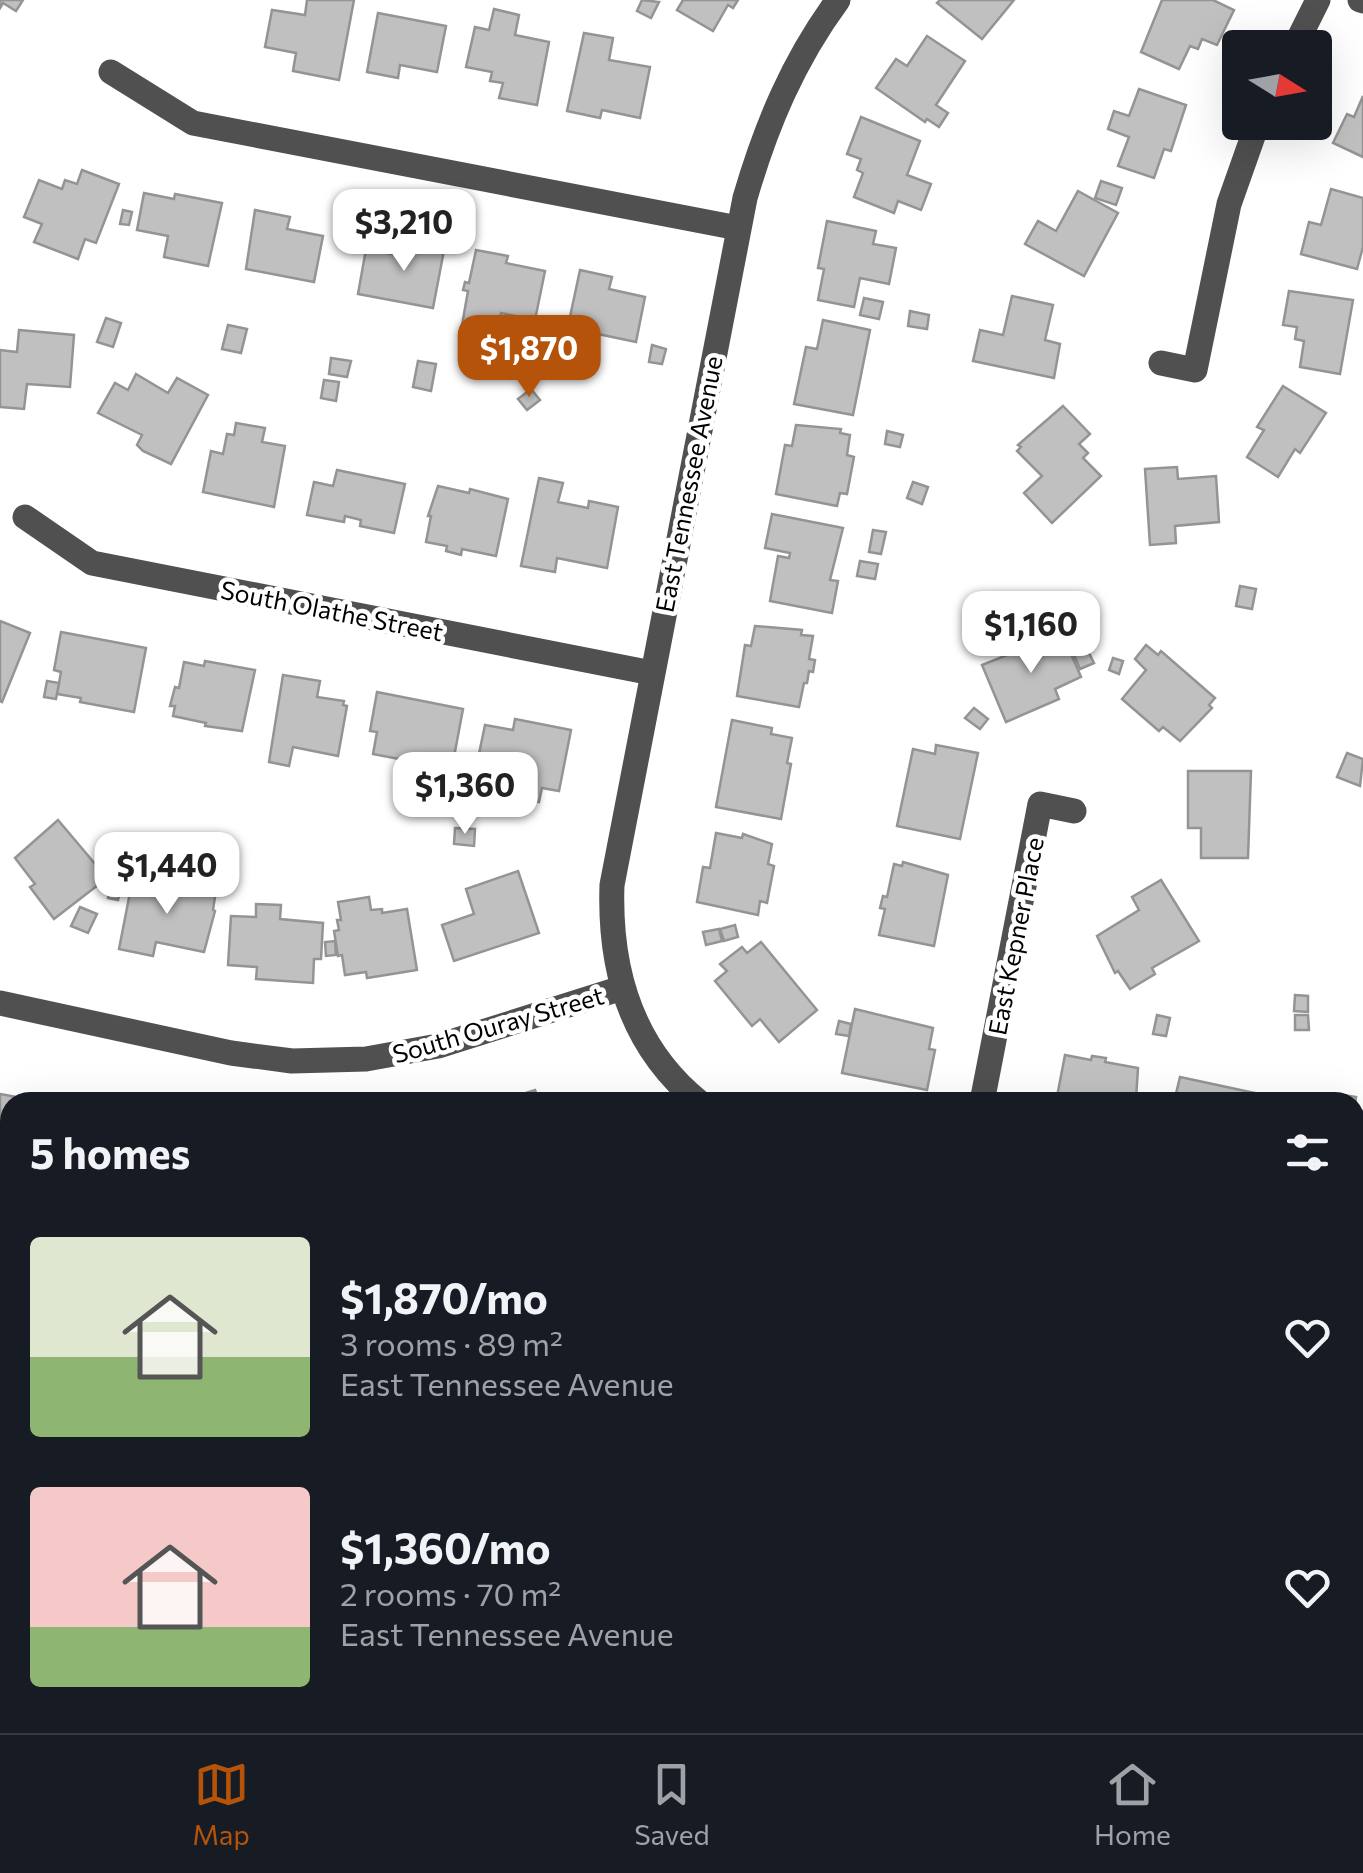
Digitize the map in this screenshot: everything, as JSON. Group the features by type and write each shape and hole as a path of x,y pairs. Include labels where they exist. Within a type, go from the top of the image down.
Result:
{"street":[{"name":"East Tennessee Avenue","path":"622,988 610,924 612,885 738,228 762,140 786,84 838,0"},
{"path":"1303,30 1318,0"},
{"path":"111,72 193,123 738,228"},
{"path":"1161,364 1196,370 1229,204 1252,140"},
{"name":"South Olathe Street","path":"25,516 92,562 652,673"},
{"name":"East Kepner Place","path":"984,1092 1040,804 1074,811"},
{"name":"South Ouray Street","path":"0,1004 230,1053 292,1061 366,1060 438,1046 622,988 653,1052 690,1092"}],"building":[{"path":"0,0 23,0 16,11 3,3 0,8"},
{"path":"307,0 354,0 339,80 293,71 296,53 265,47 272,10 305,15"},
{"path":"642,0 659,2 651,18 637,11"},
{"path":"683,0 738,0 733,8 728,5 713,31 677,10"},
{"path":"1014,0 982,39 937,3"},
{"path":"1162,0 1213,0 1234,10 1217,45 1202,39 1198,49 1190,46 1179,69 1141,52"},
{"path":"494,9 519,15 515,35 549,42 537,105 499,98 503,83 490,81 492,72 466,67 475,27 489,30"},
{"path":"378,13 446,26 437,72 400,65 398,78 367,72"},
{"path":"584,33 613,38 609,60 650,67 640,118 602,110 600,118 567,111"},
{"path":"927,36 965,61 936,105 948,113 939,127 927,119 925,122 876,88 896,59 907,66"},
{"path":"1139,89 1186,105 1171,151 1164,149 1154,178 1118,166 1129,137 1108,129 1114,111 1129,116"},
{"path":"1363,96 1363,157 1333,143 1347,114 1354,117"},
{"path":"861,117 920,141 907,175 931,184 921,210 898,201 894,213 854,197 863,173 857,170 861,159 847,154"},
{"path":"82,170 119,184 96,243 85,239 78,259 34,242 42,224 24,217 39,180 62,189 65,180 77,184"},
{"path":"1101,181 1122,188 1116,205 1095,198"},
{"path":"1331,189 1363,198 1363,247 1357,269 1301,254 1309,222 1321,225"},
{"path":"1078,191 1118,213 1084,276 1025,244 1038,221 1056,231"},
{"path":"144,193 222,203 208,266 164,257 168,236 137,230"},
{"path":"123,210 132,212 129,225 120,224"},
{"path":"255,210 290,217 287,229 323,236 314,282 246,269"},
{"path":"827,221 876,231 873,244 896,248 889,284 860,278 854,307 818,300 824,269 818,268"},
{"path":"407,238 445,245 433,308 358,294 366,249 403,256"},
{"path":"476,250 508,256 506,263 545,271 535,320 501,313 497,332 462,325 468,291 463,290 465,282 469,283"},
{"path":"580,270 612,277 609,289 645,297 636,342 593,333 590,350 564,345"},
{"path":"1289,291 1353,300 1340,374 1300,367 1304,341 1295,339 1297,327 1283,325"},
{"path":"1012,296 1053,305 1045,340 1060,344 1054,378 973,361 980,330 1003,335"},
{"path":"864,298 883,302 879,319 860,315"},
{"path":"910,311 929,315 927,329 908,326"},
{"path":"106,318 121,323 113,347 97,342"},
{"path":"823,320 870,330 853,415 794,404 806,347 817,349"},
{"path":"228,325 247,329 241,353 222,349"},
{"path":"19,330 74,335 70,387 27,384 24,409 0,407 0,350 17,352"},
{"path":"652,345 666,349 662,364 649,362"},
{"path":"331,358 351,361 347,377 329,374"},
{"path":"418,361 436,364 431,391 413,387"},
{"path":"136,374 168,393 177,378 208,395 171,464 137,445 142,435 98,413 115,383 128,390"},
{"path":"324,380 339,382 336,401 321,398"},
{"path":"1283,386 1326,413 1300,453 1295,449 1278,477 1247,457 1264,430 1257,427"},
{"path":"531,389 540,400 527,410 518,399"},
{"path":"1063,406 1090,434 1079,444 1088,453 1083,458 1101,476 1052,523 1024,493 1042,476 1017,451 1021,447 1018,445"},
{"path":"236,423 265,428 262,442 285,446 274,507 203,492 211,451 223,454 227,434 234,435"},
{"path":"796,425 841,429 840,433 850,435 847,455 854,457 847,494 840,493 837,506 776,494 785,445 792,446"},
{"path":"887,431 903,435 900,447 885,444"},
{"path":"1177,467 1178,479 1216,476 1219,522 1175,526 1176,543 1150,545 1145,469"},
{"path":"337,470 405,484 394,533 360,526 361,520 345,516 344,522 307,515 314,482 333,486"},
{"path":"539,478 563,483 558,502 588,508 589,501 618,507 607,568 557,558 555,572 521,566"},
{"path":"913,482 928,487 922,504 907,498"},
{"path":"438,486 508,499 496,556 462,549 461,555 446,551 447,546 426,542 428,516"},
{"path":"772,514 843,528 830,580 838,581 832,613 770,601 778,556 789,558 790,553 765,548"},
{"path":"873,530 886,532 881,554 869,552"},
{"path":"860,561 878,564 875,579 857,576"},
{"path":"1240,586 1256,589 1252,609 1236,606"},
{"path":"0,621 30,633 2,702 0,701"},
{"path":"755,626 802,630 801,635 813,636 809,659 815,660 813,672 809,671 804,683 799,707 737,696 745,645 751,646"},
{"path":"61,632 146,648 134,712 57,694 61,672 54,670"},
{"path":"1062,633 1081,677 1055,689 1059,699 1006,722 982,665"},
{"path":"1146,645 1158,655 1161,651 1215,698 1209,705 1212,708 1180,741 1163,727 1159,731 1122,699 1146,670 1135,659"},
{"path":"1087,649 1094,663 1080,669 1074,655"},
{"path":"1113,658 1123,661 1119,674 1109,670"},
{"path":"205,661 255,670 242,731 173,716 175,706 170,706 175,687 179,688 184,662 204,666"},
{"path":"283,675 320,681 317,697 344,701 347,706 338,756 293,747 289,766 269,762"},
{"path":"47,681 59,683 56,699 44,697"},
{"path":"377,692 463,709 451,773 427,768 424,784 395,778 399,759 373,754 377,732 370,731"},
{"path":"974,708 988,719 980,729 965,718"},
{"path":"515,719 571,730 559,791 542,788 539,802 515,797 518,781 475,773 485,725 513,730"},
{"path":"732,720 772,728 771,734 792,738 781,819 716,807"},
{"path":"936,745 978,753 960,839 897,826 913,749 935,754"},
{"path":"1347,753 1363,759 1360,786 1337,777"},
{"path":"1188,771 1251,771 1248,858 1201,858 1201,828 1188,828"},
{"path":"58,820 107,878 54,919 15,858"},
{"path":"455,828 475,829 474,846 454,844"},
{"path":"716,833 742,838 743,834 772,844 768,864 774,866 767,903 760,901 758,915 697,902 703,867 710,868"},
{"path":"903,862 948,875 934,946 879,935 885,909 880,908 883,896 887,897 894,864 902,866"},
{"path":"518,871 539,933 454,961 442,925 474,914 466,889"},
{"path":"133,877 187,891 188,884 216,890 215,911 204,952 156,942 153,956 119,949"},
{"path":"1161,880 1199,941 1152,968 1155,974 1130,989 1118,971 1115,973 1097,936 1139,910 1132,897"},
{"path":"111,884 121,887 118,900 108,898"},
{"path":"369,897 371,910 382,909 382,913 407,909 417,970 367,978 366,972 345,975 334,931 339,930 337,920 341,920 338,902"},
{"path":"256,904 281,905 280,919 323,923 321,959 314,959 313,983 256,979 257,967 228,965 231,916 256,917"},
{"path":"80,907 97,914 88,933 71,926"},
{"path":"735,925 738,937 724,941 720,929"},
{"path":"719,929 722,941 706,945 703,932"},
{"path":"335,941 336,955 326,956 325,942"},
{"path":"761,942 817,1010 779,1042 760,1019 752,1026 715,981 727,971 720,964 742,947 747,953"},
{"path":"1295,995 1308,996 1308,1012 1294,1011"},
{"path":"855,1009 933,1028 929,1049 935,1050 927,1090 842,1073"},
{"path":"1157,1015 1170,1018 1166,1036 1153,1034"},
{"path":"1295,1015 1308,1015 1309,1030 1295,1030"},
{"path":"839,1021 851,1024 849,1036 836,1034"},
{"path":"1065,1055 1091,1060 1092,1056 1106,1058 1105,1062 1138,1068 1136,1092 1058,1092"},
{"path":"1180,1077 1250,1092 1176,1092"}]}
